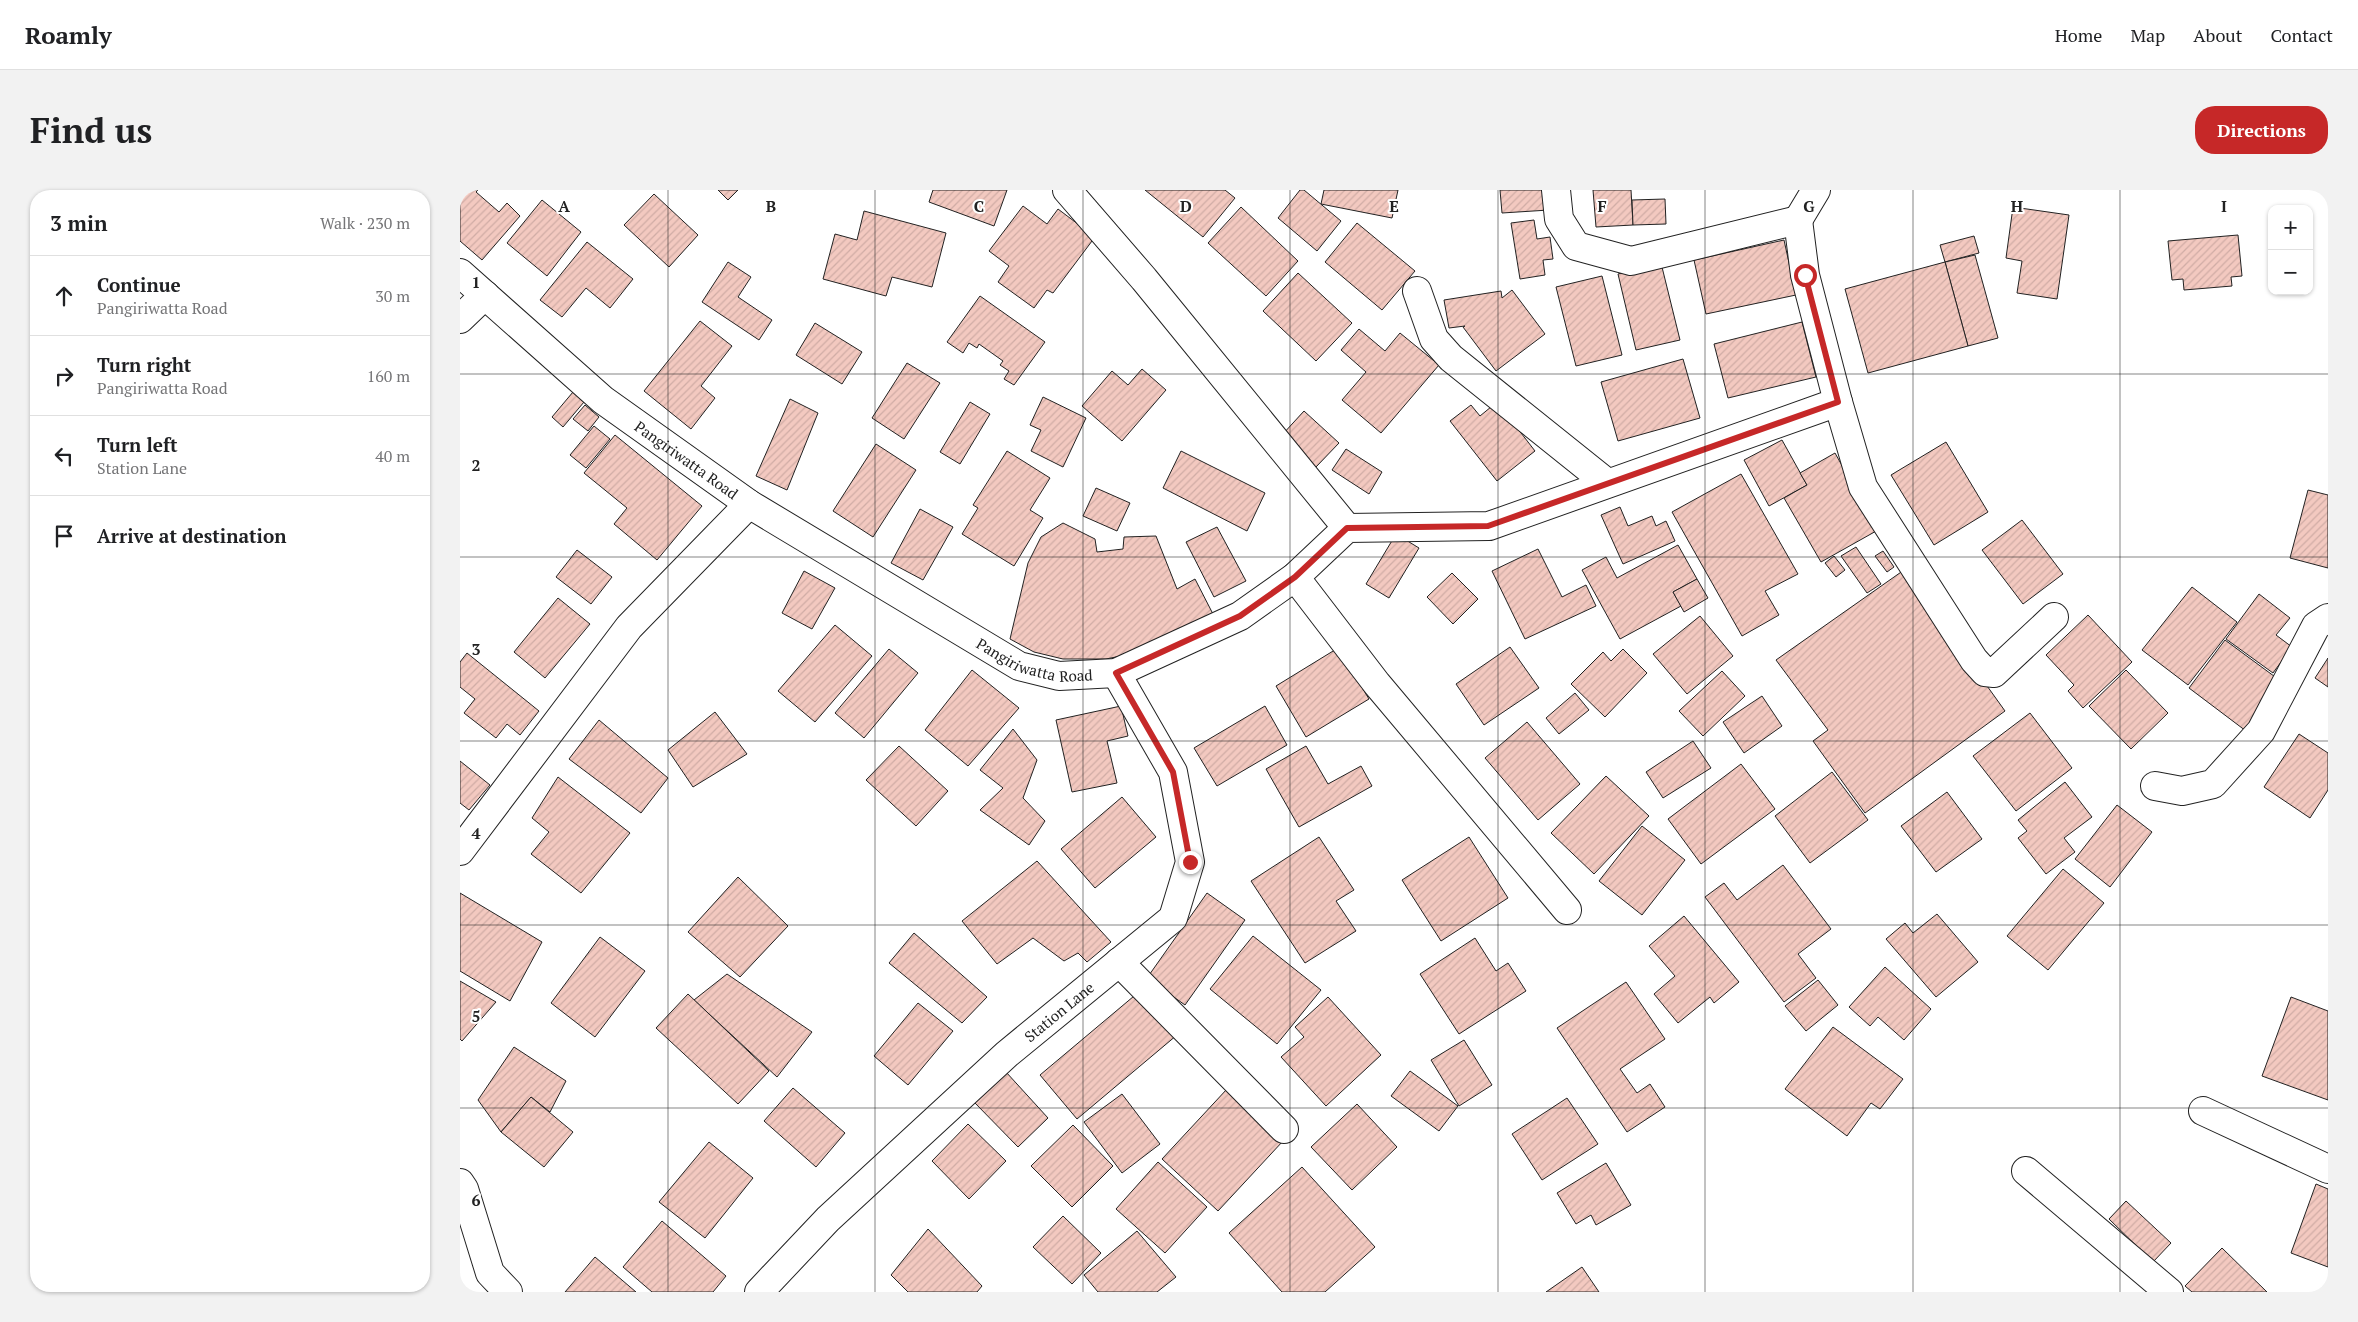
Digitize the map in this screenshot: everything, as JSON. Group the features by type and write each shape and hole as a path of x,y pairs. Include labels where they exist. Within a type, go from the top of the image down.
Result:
{"street":[{"path":"1067,190 1144,279 1347,528 1488,526 1838,402"},
{"path":"1556,190 1559,218 1576,246 1631,261 1798,220"},
{"path":"1816,190 1798,220 1805,275 1838,402 1863,487 1974,660 1984,672 1994,673 2054,617"},
{"name":"Pangiriwatta Road","path":"460,273 603,400 748,504 1019,666 1059,676 1116,673 1240,616 1295,577 1347,528"},
{"path":"1417,291 1434,339 1451,358 1607,483"},
{"path":"460,319 485,295"},
{"path":"460,851 629,628 748,504"},
{"path":"1295,577 1377,684 1567,910"},
{"path":"2155,786 2182,790 2213,784 2261,731 2316,626 2328,618"},
{"name":"Station Lane","path":"758,1292 828,1219 1007,1054 1173,918 1190,862 1173,772 1116,673"},
{"path":"1119,962 1284,1129"},
{"path":"2203,1111 2328,1169"},
{"path":"2026,1171 2169,1292"},
{"path":"460,1183 464,1189 490,1273 508,1292"}],"building":[{"path":"460,190 478,190 476,192 499,212 507,203 520,216 482,260 460,241"},
{"path":"718,190 738,190 728,200"},
{"path":"933,190 1007,190 994,226 929,202"},
{"path":"1145,190 1225,190 1235,198 1203,237"},
{"path":"1300,190 1304,190 1341,221 1317,251 1278,218"},
{"path":"1324,190 1398,190 1392,218 1321,204"},
{"path":"1500,190 1548,190 1549,210 1502,213"},
{"path":"1593,190 1631,190 1633,225 1596,227"},
{"path":"654,194 698,235 669,267 624,225"},
{"path":"1665,199 1666,224 1633,225 1632,200"},
{"path":"542,200 581,232 547,276 507,243"},
{"path":"1023,206 1047,224 1058,209 1095,237 1053,293 1047,290 1034,308 998,282 1009,266 989,251"},
{"path":"1241,207 1298,261 1266,296 1208,243"},
{"path":"2013,207 2069,215 2057,299 2017,293 2022,261 2006,258"},
{"path":"864,211 946,233 932,287 892,277 886,296 823,279 835,234 857,240"},
{"path":"1534,220 1537,239 1550,237 1553,259 1543,260 1545,275 1520,279 1511,223"},
{"path":"1357,223 1415,271 1382,310 1325,262"},
{"path":"2238,235 2242,276 2231,277 2232,286 2184,290 2183,279 2172,280 2168,241"},
{"path":"1974,236 1979,253 1945,262 1940,245"},
{"path":"1784,240 1796,295 1706,314 1694,260"},
{"path":"587,242 633,279 610,308 586,288 562,317 540,300"},
{"path":"1975,255 1998,338 1968,346 1945,262"},
{"path":"728,262 751,277 738,297 772,320 759,340 702,302"},
{"path":"1945,262 1968,346 1868,373 1845,289"},
{"path":"1661,263 1680,340 1636,350 1618,274"},
{"path":"1298,273 1352,323 1316,361 1263,311"},
{"path":"1602,276 1622,355 1576,366 1556,287"},
{"path":"1512,290 1545,334 1496,371 1463,327 1465,326 1449,328 1444,300 1501,291 1502,298"},
{"path":"980,296 1045,342 1014,385 1004,379 1009,371 1000,365 1003,361 979,344 977,348 969,343 963,353 947,342"},
{"path":"700,321 732,346 701,386 715,398 691,429 644,391"},
{"path":"1802,322 1816,377 1728,398 1714,344"},
{"path":"815,323 862,352 842,384 796,355"},
{"path":"1359,329 1385,351 1400,333 1439,365 1381,433 1342,400 1366,372 1341,350"},
{"path":"1683,359 1700,418 1618,441 1601,382"},
{"path":"907,363 940,383 904,439 872,418"},
{"path":"1142,369 1166,390 1122,441 1082,406 1112,371 1128,385"},
{"path":"573,392 584,402 563,427 552,417"},
{"path":"1043,397 1086,418 1063,467 1031,451 1041,430 1030,425"},
{"path":"790,399 818,413 787,490 756,476"},
{"path":"970,402 990,414 960,464 940,452"},
{"path":"1497,402 1535,451 1497,481 1450,421 1471,405 1480,416"},
{"path":"585,405 599,417 588,431 573,419"},
{"path":"1304,411 1339,443 1316,467 1282,435"},
{"path":"594,426 610,439 586,468 570,455"},
{"path":"615,435 702,506 657,560 614,524 627,508 584,473"},
{"path":"1782,440 1807,485 1769,506 1744,460"},
{"path":"1946,442 1988,512 1934,545 1891,475"},
{"path":"876,444 916,470 873,537 833,511"},
{"path":"1346,449 1382,472 1369,494 1332,470"},
{"path":"1007,451 1050,478 1030,510 1043,518 1014,566 962,534 978,508 973,505"},
{"path":"1181,451 1265,493 1247,531 1163,488"},
{"path":"1835,453 1878,530 1821,562 1784,498 1807,485 1800,473"},
{"path":"1741,474 1798,574 1765,591 1779,615 1742,636 1672,512"},
{"path":"1096,488 1130,503 1117,531 1083,516"},
{"path":"2308,490 2328,495 2328,568 2290,558"},
{"path":"1620,507 1628,526 1652,516 1656,526 1666,521 1675,541 1623,564 1601,515"},
{"path":"920,509 953,527 923,580 891,563"},
{"path":"2022,520 2063,574 2023,604 1982,550"},
{"path":"1063,523 1095,539 1097,552 1123,549 1124,537 1156,536 1177,589 1195,579 1214,616 1145,651 1106,659 1063,659 1034,652 1010,639 1028,563 1041,537"},
{"path":"1217,527 1246,581 1214,597 1186,542"},
{"path":"1396,534 1419,548 1389,598 1366,584"},
{"path":"1678,545 1697,579 1673,592 1681,606 1620,639 1582,570 1606,557 1617,578"},
{"path":"1856,547 1881,584 1867,593 1841,556"},
{"path":"1538,549 1562,597 1586,585 1596,606 1525,639 1492,571"},
{"path":"577,550 612,577 591,604 556,577"},
{"path":"1883,551 1894,567 1887,572 1875,556"},
{"path":"1834,556 1845,570 1836,577 1825,563"},
{"path":"1904,570 2005,711 1865,813 1813,741 1828,730 1776,660"},
{"path":"804,571 835,588 812,629 782,613"},
{"path":"1452,573 1478,599 1453,624 1427,597"},
{"path":"1697,579 1708,598 1684,612 1673,592"},
{"path":"2192,587 2237,622 2188,685 2142,650"},
{"path":"2259,594 2290,618 2276,635 2292,647 2273,673 2226,639"},
{"path":"558,598 590,624 545,678 514,652"},
{"path":"2088,615 2132,662 2083,708 2068,691 2074,685 2046,655"},
{"path":"1700,616 1733,656 1687,694 1653,654"},
{"path":"835,625 872,656 815,722 778,691"},
{"path":"2225,640 2282,682 2246,731 2189,688"},
{"path":"1510,647 1539,688 1484,725 1456,684"},
{"path":"1338,648 1369,699 1306,737 1276,686"},
{"path":"889,649 918,673 864,738 835,713"},
{"path":"1623,649 1647,673 1605,717 1571,684 1603,652 1611,661"},
{"path":"467,653 539,711 520,735 507,724 496,738 464,713 475,699 460,687 460,662"},
{"path":"2328,658 2328,687 2315,678"},
{"path":"972,670 1019,708 968,766 925,730"},
{"path":"2126,670 2168,713 2131,749 2089,706"},
{"path":"1722,671 1745,696 1703,736 1679,711"},
{"path":"1575,693 1589,710 1559,734 1546,718"},
{"path":"1762,696 1782,726 1744,753 1723,722"},
{"path":"1121,706 1128,736 1107,741 1117,783 1072,792 1056,720"},
{"path":"1265,706 1287,745 1217,786 1194,748"},
{"path":"715,712 747,754 693,787 668,750"},
{"path":"2030,713 2072,768 2016,811 1973,756"},
{"path":"599,720 668,778 641,813 569,759"},
{"path":"1527,722 1580,784 1538,820 1485,758"},
{"path":"1013,729 1037,760 1023,798 1045,821 1029,845 980,810 1003,788 980,770"},
{"path":"2299,734 2328,753 2328,790 2310,818 2264,787"},
{"path":"1693,741 1711,768 1663,798 1646,772"},
{"path":"899,746 948,791 916,826 866,780"},
{"path":"1306,746 1328,784 1361,766 1372,786 1299,827 1266,769"},
{"path":"460,761 490,785 469,810 460,803"},
{"path":"1741,764 1775,809 1701,864 1668,819"},
{"path":"1832,772 1868,820 1810,863 1775,816"},
{"path":"1606,776 1649,816 1594,874 1551,833"},
{"path":"558,777 630,833 581,893 531,854 549,832 532,818"},
{"path":"2065,782 2092,817 2064,838 2075,852 2046,874 2018,838 2027,831 2018,820"},
{"path":"1947,792 1982,839 1936,872 1901,826"},
{"path":"1122,797 1156,837 1095,888 1061,849"},
{"path":"2117,805 2152,832 2110,887 2075,859"},
{"path":"1642,826 1685,860 1642,915 1599,881"},
{"path":"1319,837 1354,890 1336,901 1356,931 1305,963 1251,881"},
{"path":"1469,837 1508,898 1441,941 1402,880"},
{"path":"1037,861 1111,942 1087,962 1078,953 1064,961 1033,938 997,964 962,921"},
{"path":"1783,865 1831,929 1798,954 1816,978 1784,1002 1705,897 1724,883 1737,900"},
{"path":"2063,869 2104,903 2048,970 2007,936"},
{"path":"738,877 788,926 740,977 688,932"},
{"path":"460,893 542,942 510,1001 460,971"},
{"path":"1207,893 1245,920 1185,1005 1147,978"},
{"path":"1937,914 1978,962 1936,997 1886,939 1905,923 1913,933"},
{"path":"1684,916 1739,982 1714,1003 1710,997 1678,1023 1654,994 1675,976 1649,946"},
{"path":"914,933 987,997 962,1023 889,963"},
{"path":"1253,936 1321,990 1277,1044 1210,989"},
{"path":"600,937 645,971 595,1037 551,1003"},
{"path":"1475,938 1496,971 1508,963 1526,991 1459,1034 1420,974"},
{"path":"1885,967 1931,1009 1904,1040 1878,1017 1870,1026 1849,1007"},
{"path":"727,974 812,1032 777,1077 694,1000"},
{"path":"1818,980 1838,1005 1806,1031 1785,1006"},
{"path":"460,981 496,1002 462,1041 460,1039"},
{"path":"1626,982 1665,1039 1620,1069 1637,1093 1650,1084 1665,1107 1627,1132 1557,1028"},
{"path":"1140,991 1177,1035 1077,1119 1040,1075"},
{"path":"688,994 769,1071 738,1104 656,1028"},
{"path":"1328,997 1381,1055 1326,1106 1281,1057 1304,1037 1295,1027"},
{"path":"2291,997 2328,1011 2328,1100 2262,1076"},
{"path":"918,1003 953,1031 908,1085 874,1056"},
{"path":"1833,1027 1903,1079 1880,1109 1871,1103 1847,1136 1785,1089"},
{"path":"1464,1040 1492,1085 1459,1106 1431,1060"},
{"path":"514,1047 566,1081 550,1112 531,1097 501,1132 478,1100"},
{"path":"1410,1071 1458,1106 1439,1131 1391,1096"},
{"path":"1006,1072 1048,1118 1018,1147 974,1102"},
{"path":"793,1088 845,1133 816,1167 764,1121"},
{"path":"1227,1089 1283,1141 1218,1211 1162,1159"},
{"path":"1122,1094 1160,1144 1122,1173 1084,1122"},
{"path":"531,1097 573,1132 544,1167 501,1132"},
{"path":"1567,1098 1598,1144 1542,1180 1512,1134"},
{"path":"1357,1104 1397,1147 1352,1190 1311,1147"},
{"path":"968,1124 1006,1161 969,1199 932,1161"},
{"path":"1073,1125 1113,1166 1072,1207 1031,1166"},
{"path":"709,1142 753,1178 705,1238 659,1202"},
{"path":"1158,1162 1207,1207 1165,1253 1116,1209"},
{"path":"1606,1163 1631,1205 1596,1225 1591,1215 1576,1224 1557,1193"},
{"path":"1302,1167 1375,1247 1325,1292 1282,1292 1229,1233"},
{"path":"2316,1184 2328,1189 2328,1267 2291,1253"},
{"path":"2126,1201 2171,1243 2153,1262 2109,1219"},
{"path":"1063,1216 1101,1253 1072,1284 1033,1247"},
{"path":"662,1221 726,1276 713,1292 652,1292 623,1267"},
{"path":"928,1229 982,1286 977,1292 908,1292 891,1275"},
{"path":"1137,1231 1176,1277 1157,1292 1098,1292 1084,1275"},
{"path":"2222,1248 2267,1292 2192,1292 2185,1286"},
{"path":"595,1257 636,1292 565,1292"},
{"path":"1582,1267 1599,1292 1546,1292"}],"route":[{"path":"1190,862 1173,772 1116,673 1240,616 1295,577 1347,528 1488,526 1838,402 1805,275"}]}
